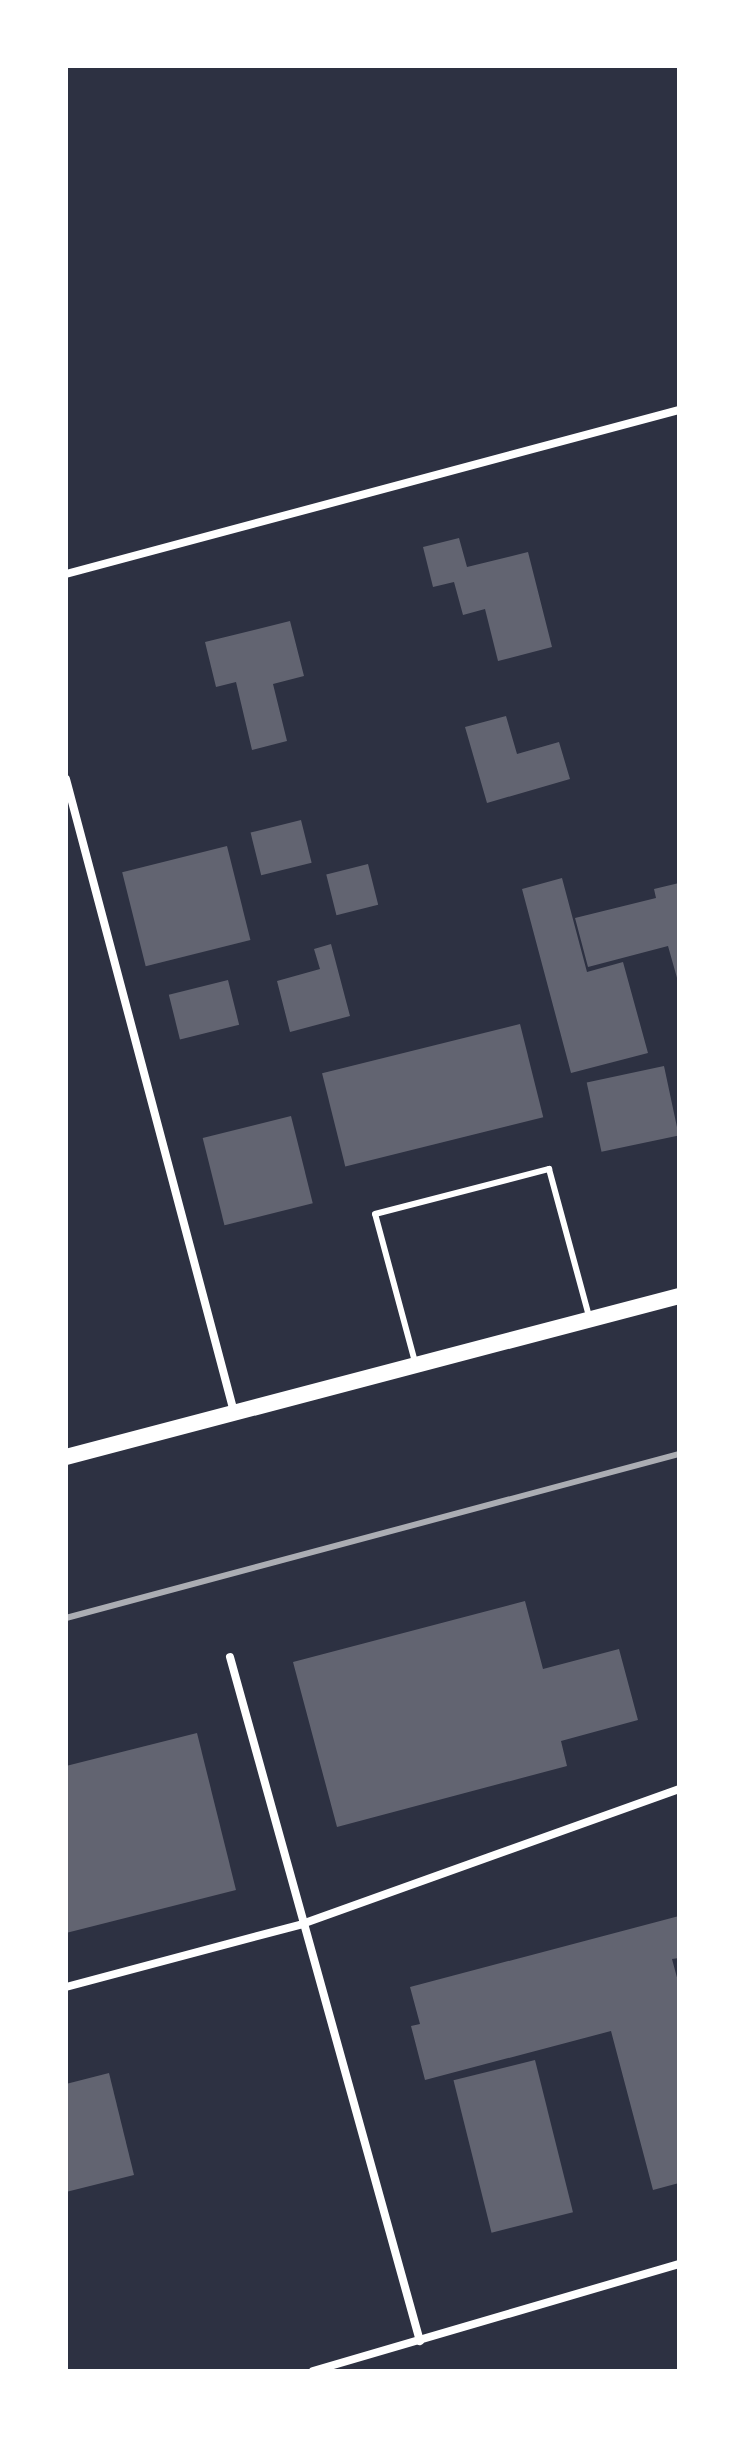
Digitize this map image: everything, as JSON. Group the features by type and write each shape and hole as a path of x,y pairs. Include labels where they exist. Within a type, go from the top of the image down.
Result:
{"main road":[{"path":"66,1457 679,1296"}],"street":[{"path":"66,574 679,410"},
{"path":"66,779 235,1413"},
{"path":"230,1657 420,2341"},
{"path":"66,1987 302,1924 679,1789"},
{"path":"313,2371 679,2264"}],"lane":[{"path":"416,1365 375,1214 549,1169 590,1319"}],"building":[{"path":"459,538 467,567 528,552 552,647 498,661 485,609 463,615 454,582 433,587 423,547"},
{"path":"290,621 304,676 273,684 287,741 252,750 236,682 216,687 205,642"},
{"path":"506,716 517,754 559,742 570,779 487,803 465,727"},
{"path":"301,820 312,863 261,875 251,833"},
{"path":"227,846 250,940 146,966 122,872"},
{"path":"368,864 378,905 336,915 326,874"},
{"path":"562,878 587,972 623,962 648,1053 571,1073 522,889"},
{"path":"679,883 679,985 668,946 588,967 575,918 656,898 654,889"},
{"path":"331,944 350,1016 290,1032 277,981 320,969 314,949"},
{"path":"228,980 239,1025 180,1039 169,995"},
{"path":"520,1024 543,1117 345,1167 322,1073"},
{"path":"664,1066 679,1135 601,1152 587,1082"},
{"path":"291,1116 313,1203 224,1225 203,1138"},
{"path":"525,1601 543,1669 619,1649 638,1720 561,1741 567,1766 337,1827 293,1662"},
{"path":"197,1733 236,1890 66,1933 66,1766"},
{"path":"679,1916 679,1958 672,1959 679,1985 679,2183 653,2190 611,2031 425,2080 411,2026 420,2024 410,1987"},
{"path":"535,2060 573,2212 491,2233 453,2080"},
{"path":"109,2073 134,2175 66,2192 66,2084"}],"railway":[{"path":"66,1618 679,1454"}]}
